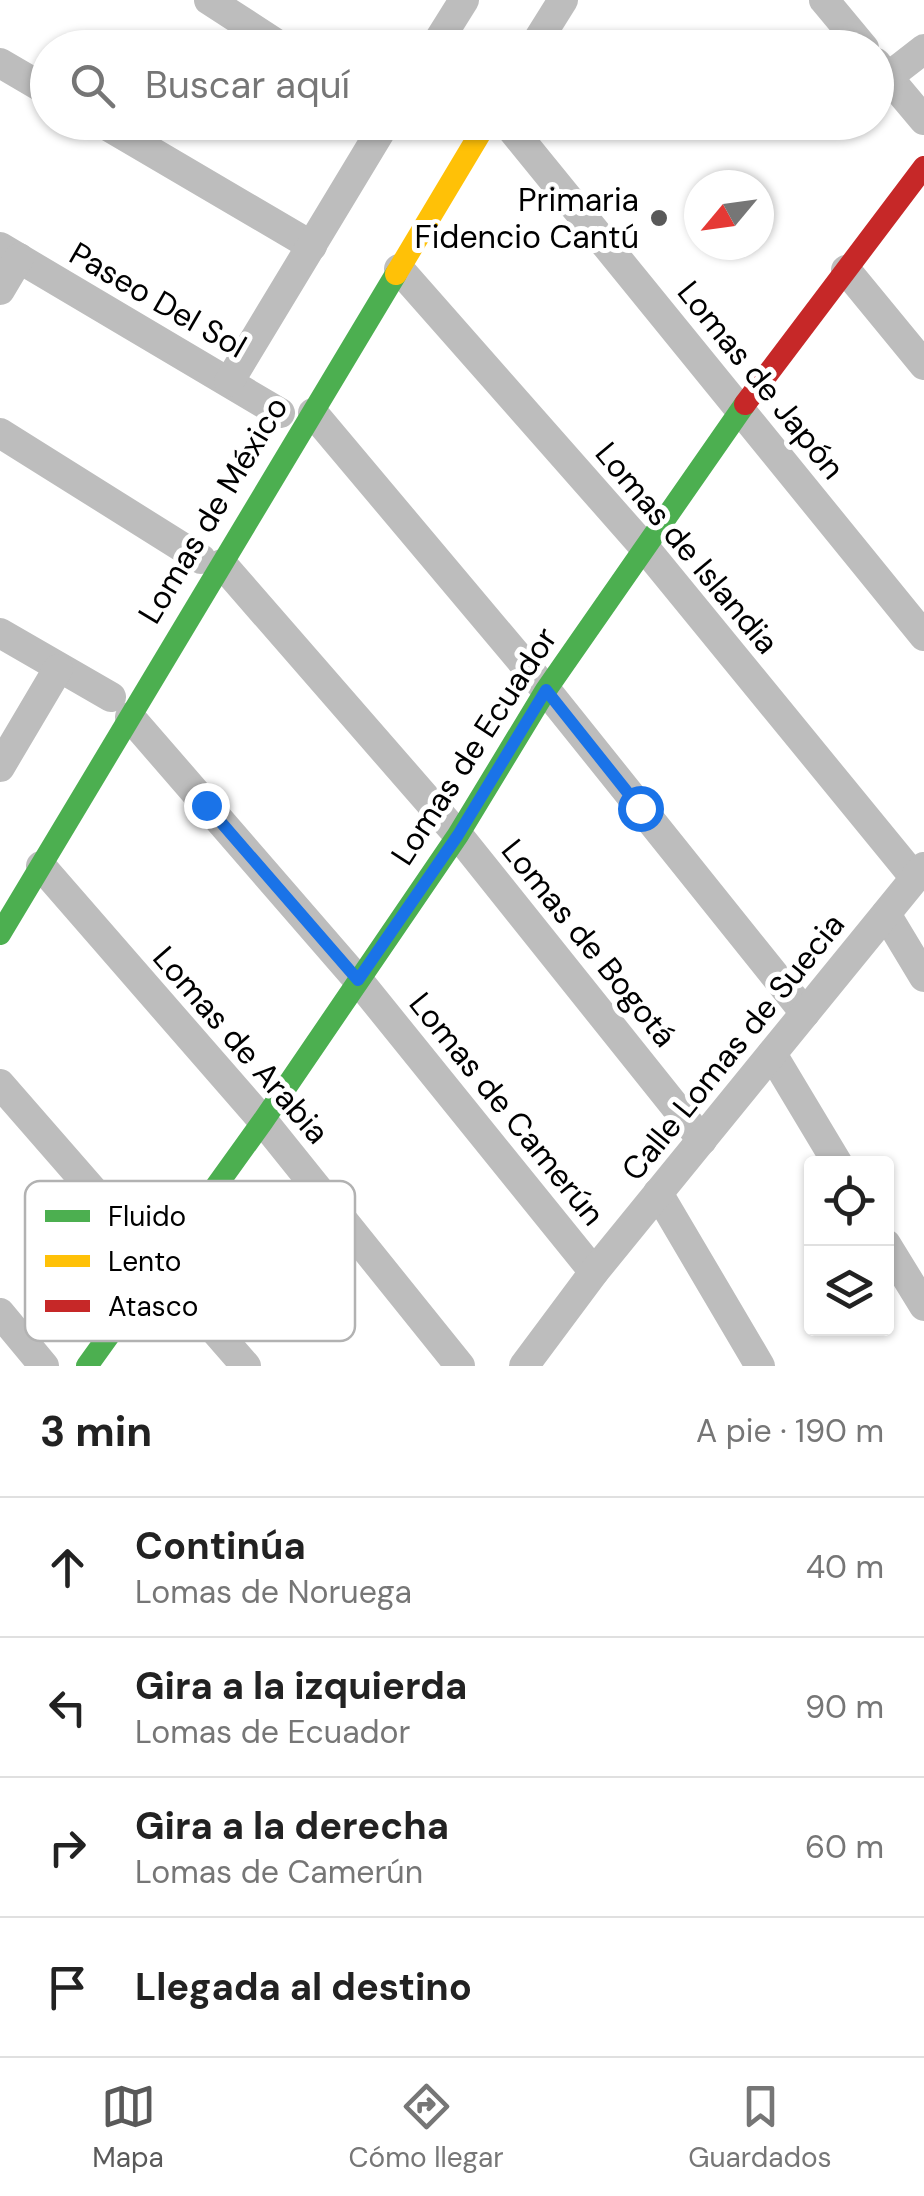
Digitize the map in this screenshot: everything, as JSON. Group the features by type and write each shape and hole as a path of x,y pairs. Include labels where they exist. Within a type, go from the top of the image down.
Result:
{"street":[{"path":"209,0 255,30"},
{"path":"445,30 464,0"},
{"path":"545,30 563,0"},
{"path":"824,0 849,30"},
{"path":"894,64 924,49"},
{"path":"0,63 30,80"},
{"path":"894,84 924,120"},
{"path":"132,140 312,246"},
{"path":"229,382 375,140"},
{"name":"Lomas de México","path":"0,934 40,866 120,707 313,413 476,140"},
{"name":"Lomas de Japón","path":"521,140 924,636"},
{"name":"Lomas de Ecuador","path":"220,1181 458,835 546,690 644,548 740,410 924,168"},
{"path":"0,290 10,253"},
{"name":"Paseo Del Sol","path":"10,253 280,413"},
{"name":"Lomas de Islandia","path":"399,269 644,548 920,873"},
{"path":"846,270 924,365"},
{"path":"313,413 546,690 805,1013"},
{"name":"Lomas de Bogotá","path":"0,433 212,562 458,835 702,1140"},
{"path":"0,633 120,707"},
{"path":"0,766 58,669"},
{"name":"Lomas de Camerún","path":"120,707 358,980 594,1272"},
{"name":"Lomas de Arabia","path":"40,866 310,1181"},
{"name":"Calle Lomas de Suecia","path":"524,1366 594,1272 920,873"},
{"path":"886,914 924,977"},
{"path":"772,1054 833,1156"},
{"path":"0,1084 85,1181"},
{"path":"658,1193 760,1366"},
{"name":"Lomas de Arabia","path":"355,1237 460,1366"},
{"path":"887,1246 924,1306"},
{"path":"0,1313 44,1366"},
{"name":"Lomas de Ecuador","path":"87,1366 105,1341"},
{"path":"224,1341 246,1366"}],"traffic: fast":[{"path":"0,934 396,274"},
{"path":"220,1181 458,835 546,690 745,404"},
{"path":"87,1366 105,1341"}],"traffic: slow":[{"path":"396,274 476,140"}],"traffic: jam":[{"path":"745,404 924,167"}],"place":[{"name":"Primaria Fidencio Cantú","path":"659,218"}],"route":[{"path":"206,805 358,980 458,835 546,690 640,808"}]}
